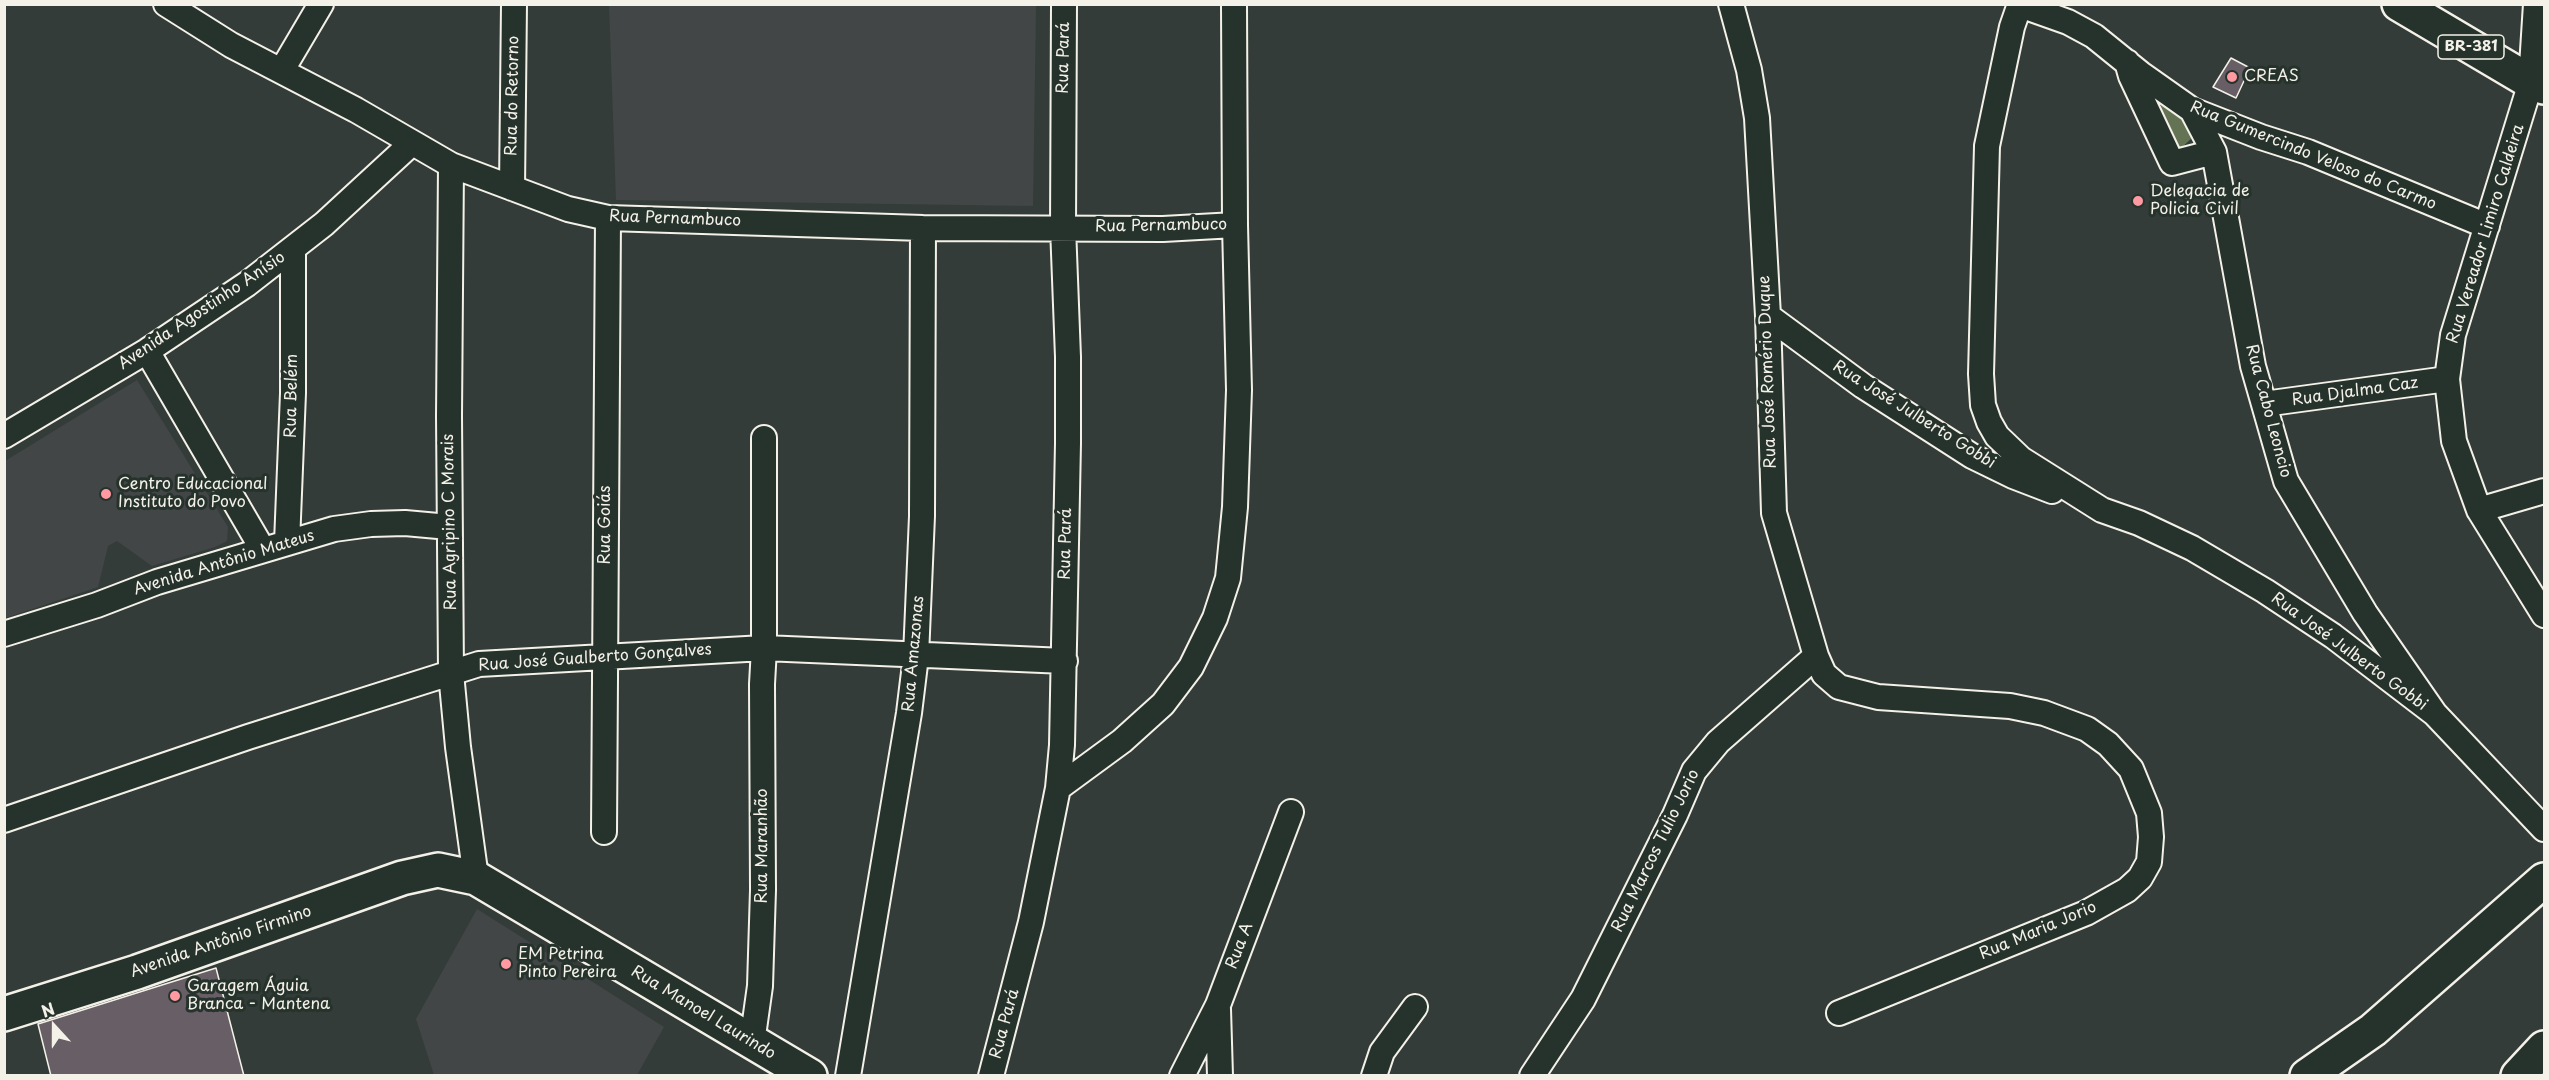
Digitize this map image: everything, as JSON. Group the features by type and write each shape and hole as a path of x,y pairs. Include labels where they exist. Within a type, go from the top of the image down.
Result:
{"street":[{"name":"Rua Pernambuco","path":"166,4 231,45 282,70 451,165 568,209 608,218 923,228 1163,229 1235,225"},
{"path":"282,70 321,4"},
{"name":"Rua do Retorno","path":"512,188 514,4"},
{"name":"Rua Pará","path":"991,1076 1031,922 1058,788 1062,745 1068,357 1063,227 1064,4"},
{"path":"1058,788 1122,741 1163,704 1191,667 1215,618 1228,578 1235,507 1239,390 1235,225 1234,4"},
{"name":"Rua José Romério Duque","path":"1731,4 1749,70 1756,118 1768,316 1774,513 1816,656 1824,674 1830,682 1839,687 1878,697"},
{"name":"BR-381","path":"2399,4 2538,85"},
{"name":"Rua Vereador Limiro Caldeira","path":"2536,4 2538,85 2487,226 2453,335 2447,379 2454,441 2479,510 2544,615"},
{"name":"Rua José Julberto Gobbi","path":"2020,5 2012,27 1987,146 1981,374 1983,405 1997,436 2021,459 2102,510"},
{"name":"Rua Gumercindo Veloso do Carmo","path":"2020,5 2068,22 2094,36 2127,60 2141,74 2192,110 2261,137 2308,152 2487,226"},
{"path":"2127,60 2131,76 2172,163 2214,152"},
{"name":"Rua Cabo Leoncio","path":"2192,110 2214,152 2253,366 2284,473 2298,504 2365,613 2435,714"},
{"name":"Avenida Agostinho Anísio","path":"4,436 147,351 248,284 293,250 412,143"},
{"name":"Rua Agripino C Morais","path":"451,165 449,527 452,607 451,673 458,747 476,878"},
{"name":"Rua Goiás","path":"604,832 608,218"},
{"name":"Rua Amazonas","path":"849,1076 909,713 915,656 922,516 923,228"},
{"name":"Rua Belém","path":"287,543 293,393 293,250"},
{"name":"Rua José Julberto Gobbi","path":"1768,316 1863,386 1972,456 2013,476 2139,523 2192,548 2265,591 2333,636 2435,714"},
{"path":"147,351 263,550"},
{"name":"Rua Djalma Caz","path":"2264,404 2447,379"},
{"name":"Rua Maranhão","path":"752,1043 760,986 763,900 764,438"},
{"path":"2479,510 2544,491"},
{"name":"Avenida Antônio Mateus","path":"4,634 97,605 157,582 334,529 371,524 405,523 449,527"},
{"name":"Rua José Gualberto Gonçalves","path":"4,820 248,737 451,673 490,663 764,648 1065,661"},
{"name":"Rua Marcos Tulio Jorio","path":"1532,1076 1583,999 1675,815 1694,771 1718,742 1816,656"},
{"name":"Rua Maria Jorio","path":"1839,1013 2086,914 2127,890 2140,878 2149,862 2151,837 2149,813 2131,769 2108,744 2087,729 2043,713 2010,706 1878,697"},
{"path":"2435,714 2544,830"},
{"name":"Rua A","path":"1182,1076 1218,1005 1291,812"},
{"name":"Rua Manoel Laurindo","path":"438,870 476,878 810,1076"},
{"name":"Avenida Antônio Firmino","path":"4,1014 137,972 402,878 438,870"},
{"path":"2307,1076 2373,1030 2544,880"},
{"path":"1218,1005 1220,1076"},
{"path":"1374,1076 1382,1052 1415,1007"},
{"path":"2518,1076 2544,1048"}],"shaded area":[{"path":"609,5 1036,5 1033,206 616,200"},
{"name":"Centro Educacional Instituto do Povo","path":"137,380 228,527 227,541 215,547 152,566 117,541 108,546 98,587 5,618 5,461"},
{"name":"EM Petrina Pinto Pereira","path":"477,909 664,1027 637,1075 434,1075 416,1019"}],"green space":[{"path":"2170,104 2181,112 2195,135 2174,155 2152,108"}],"building":[{"name":"CREAS","path":"2231,58 2250,68 2236,98 2213,87"},
{"name":"Garagem Águia Branca - Mantena","path":"216,968 244,1076 51,1076 38,1024"}],"place":[{"name":"CREAS","path":"2232,77"},
{"name":"Delegacia de Policia Civil","path":"2138,201"},
{"name":"Centro Educacional Instituto do Povo","path":"106,494"},
{"name":"EM Petrina Pinto Pereira","path":"506,964"},
{"name":"Garagem Águia Branca - Mantena","path":"175,996"}]}
